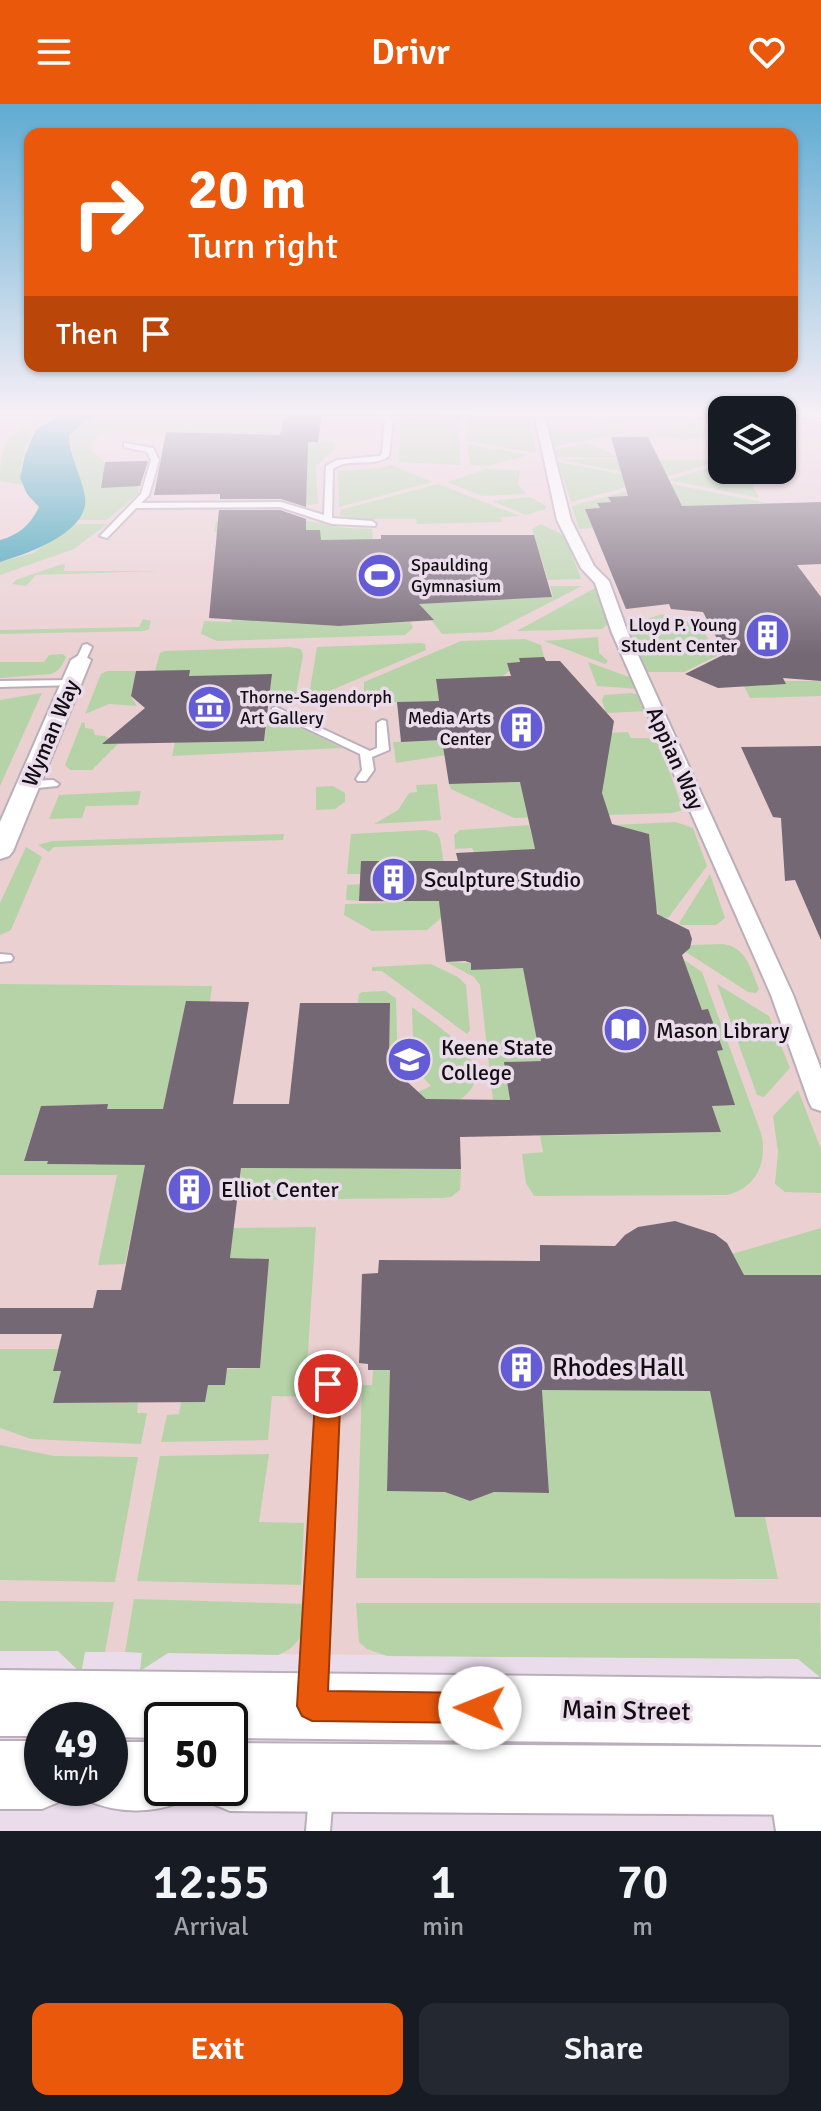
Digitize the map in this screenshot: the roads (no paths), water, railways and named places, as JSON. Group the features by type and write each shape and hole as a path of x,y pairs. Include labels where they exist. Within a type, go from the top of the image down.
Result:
{"main road":[{"name":"Main Street","path":"0,1703 321,1751 805,1797"},
{"name":"Main Street","path":"248,1772 321,1751 821,1712"},
{"path":"0,1775 24,1775"}],"street":[{"name":"Appian Way","path":"557,494 564,520 588,568 602,581 620,633 782,995 821,1102"},
{"name":"Wyman Way","path":"0,851 84,653"}],"lane":[{"path":"104,536 145,494"},
{"path":"328,494 328,519"},
{"path":"135,506 272,503 292,506 328,519 372,524"},
{"path":"0,684 72,683"},
{"path":"276,710 367,755 383,750 382,723"},
{"path":"362,779 367,774 367,755"},
{"path":"28,785 53,784"},
{"path":"321,1751 328,1384"}],"water":[{"path":"27,494 84,494 84,510 67,531 54,540 0,562 0,540 23,528 39,507"}],"place":[{"name":"Spaulding Gymnasium","path":"380,575"},
{"name":"Lloyd P. Young Student Center","path":"768,635"},
{"name":"Thorne-Sagendorph Art Gallery","path":"209,707"},
{"name":"Media Arts Center","path":"522,728"},
{"name":"Sculpture Studio","path":"393,879"},
{"name":"Mason Library","path":"625,1030"},
{"name":"Keene State College","path":"410,1060"},
{"name":"Elliot Center","path":"190,1189"},
{"name":"Rhodes Hall","path":"521,1367"}]}
